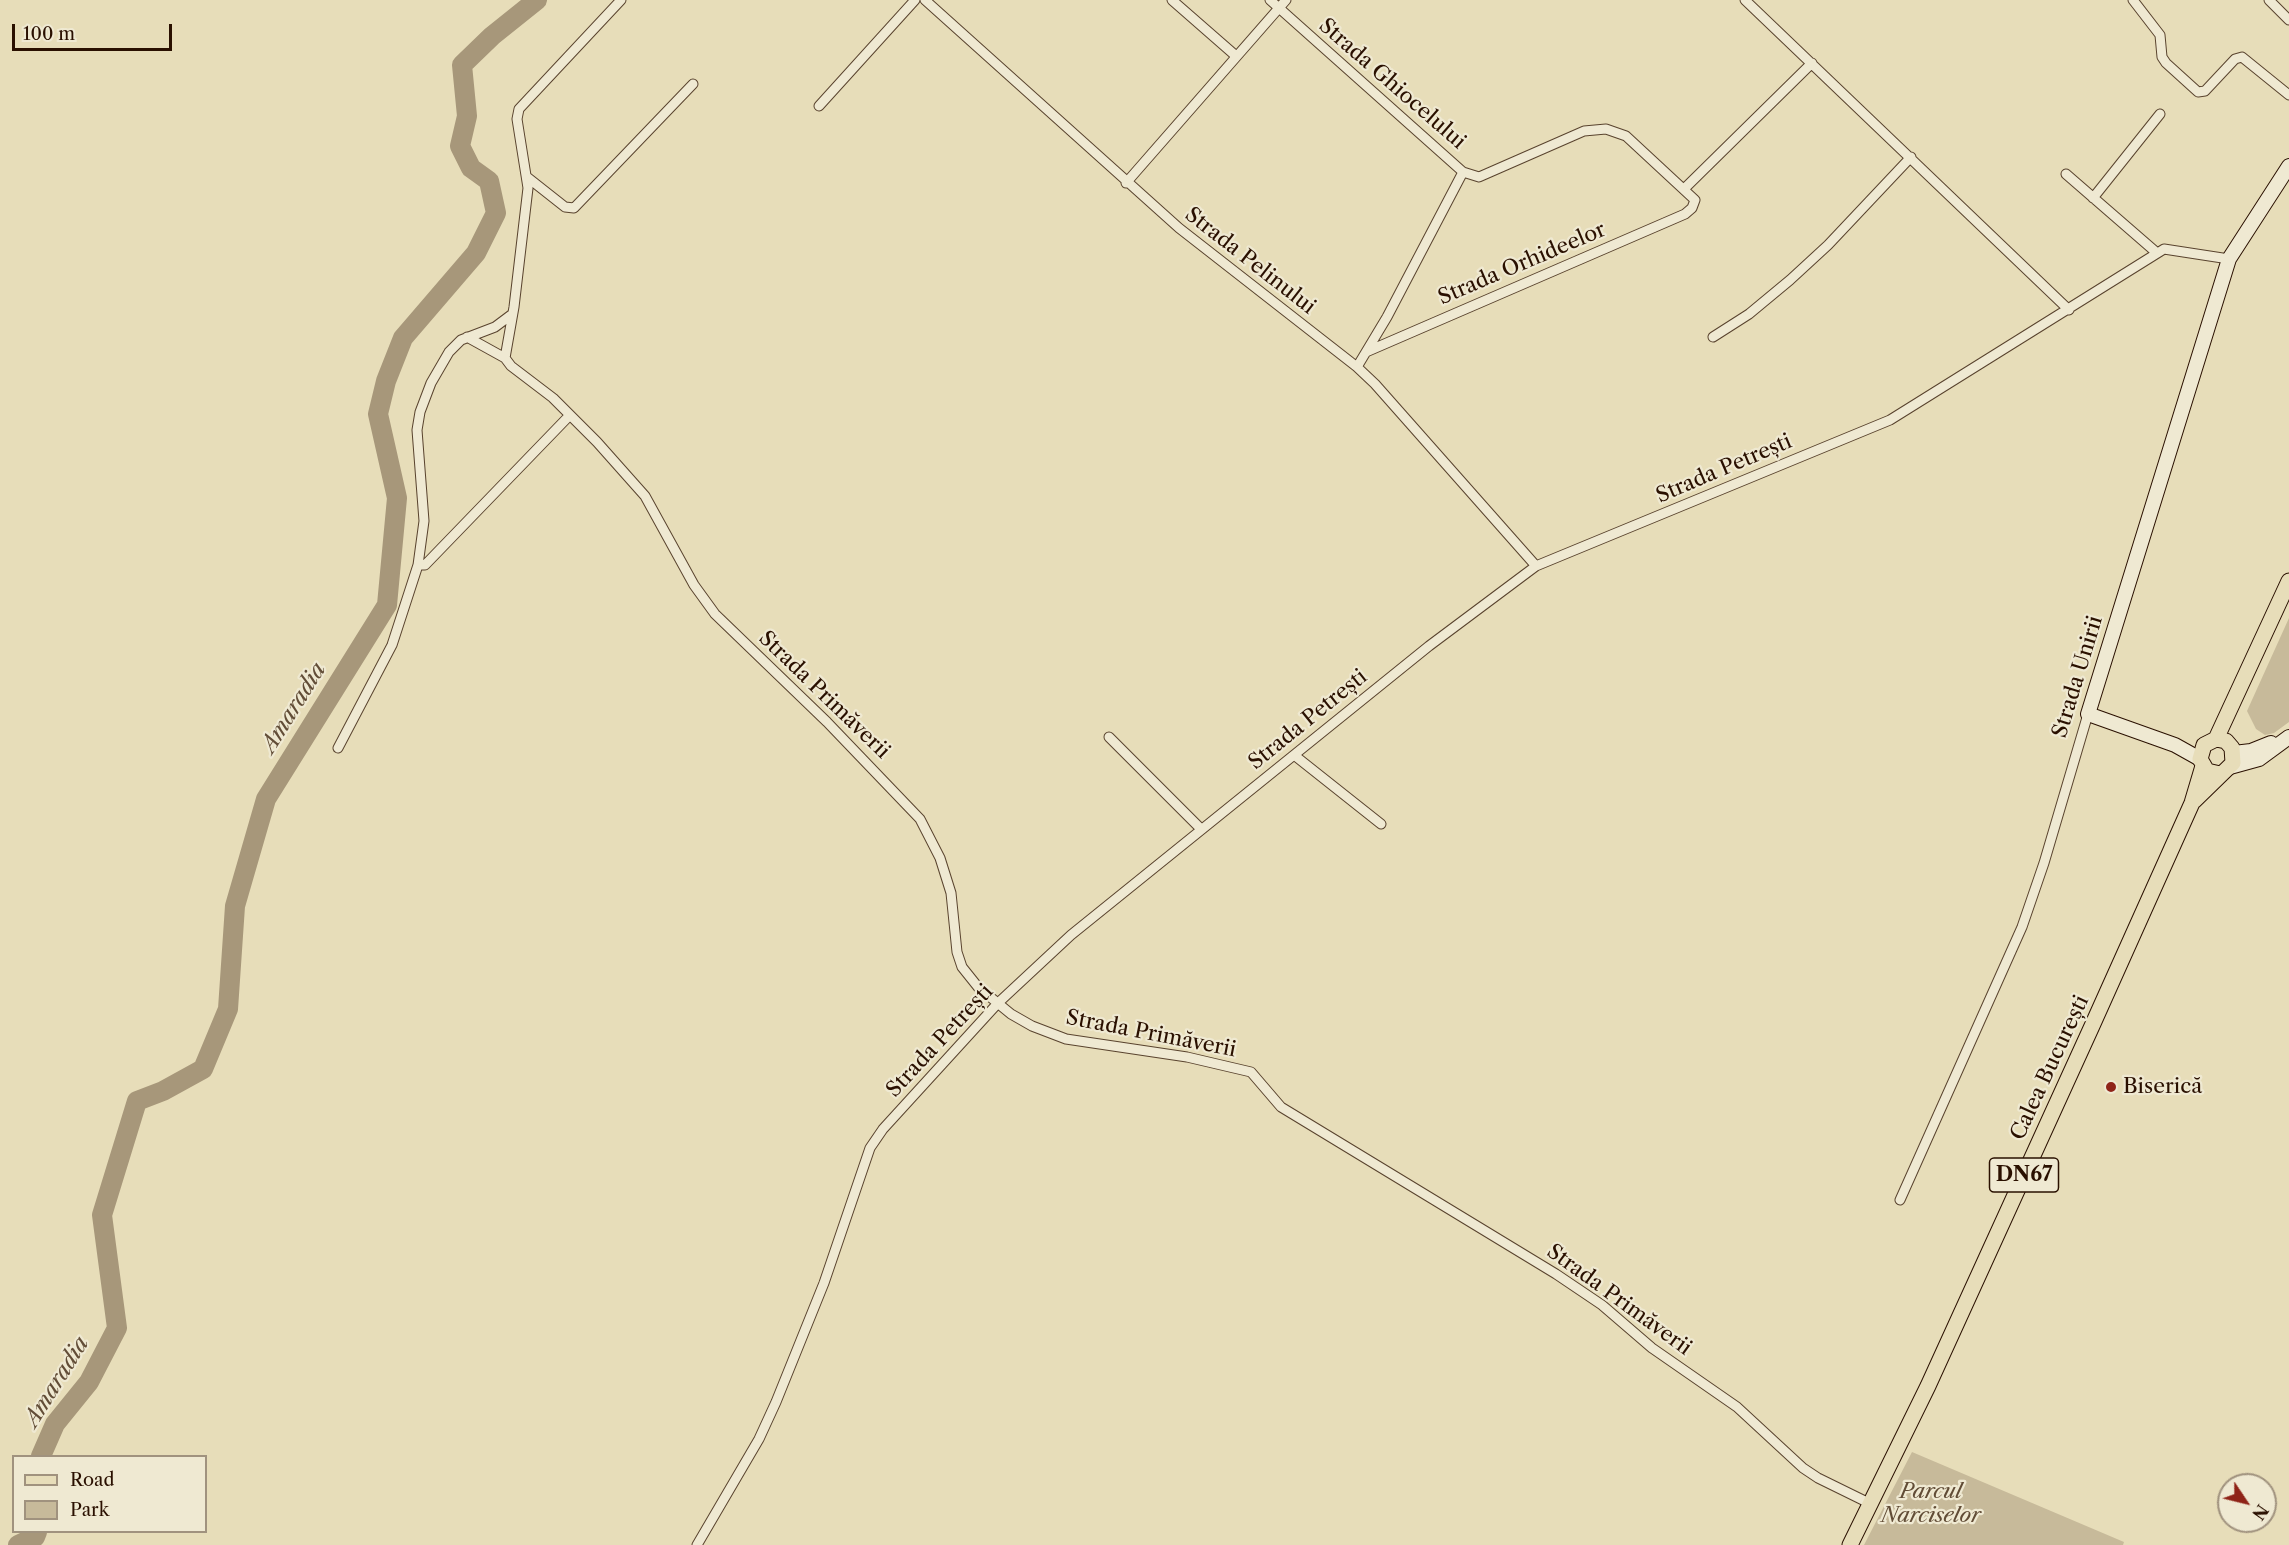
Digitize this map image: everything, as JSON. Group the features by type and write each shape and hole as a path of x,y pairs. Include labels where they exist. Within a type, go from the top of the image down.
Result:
{"main road":[{"name":"Strada Unirii","path":"2088,714 2229,260 2289,166"},
{"name":"Calea București","path":"1850,1545 1928,1386 2192,803 2223,753 2240,690 2289,581"},
{"path":"2088,714 2175,745 2259,759 2289,736"},
{"path":"2175,745 2201,763 2207,771 2223,753"},
{"name":"Calea București","path":"2192,803 2201,763 2201,749 2223,753"}],"street":[{"path":"505,358 513,313 527,177 517,120 519,109 621,0"},
{"path":"819,106 915,0"},
{"name":"Strada Pelinului","path":"925,0 1126,183 1179,228 1357,367 1375,384 1536,566"},
{"path":"1172,0 1236,56"},
{"name":"Strada Ghiocelului","path":"1270,0 1463,172 1479,177 1584,130 1606,129 1626,136 1685,188 1695,200 1692,208"},
{"path":"1126,183 1286,0"},
{"path":"1745,0 2069,310"},
{"path":"2133,0 2160,35 2162,57 2166,63 2198,92 2205,91 2235,59 2241,57 2289,95"},
{"path":"2269,0 2289,20"},
{"path":"1685,188 1812,63"},
{"path":"527,177 565,207 574,208 693,84"},
{"path":"2093,198 2160,114"},
{"path":"1713,337 1749,314 1790,280 1828,245 1911,157"},
{"name":"Strada Ghiocelului","path":"1357,367 1387,317 1463,172"},
{"path":"2066,174 2157,253 2171,249 2229,260"},
{"name":"Strada Orhideelor","path":"1366,352 1692,208"},
{"name":"Strada Petrești","path":"698,1545 759,1439 776,1402 824,1283 870,1148 883,1130 998,1004 1071,935 1479,607 1536,566 1890,420 2157,253"},
{"path":"338,748 392,645 418,566 424,521 417,430 420,412 431,383 449,352 467,337 495,327 513,313"},
{"name":"Strada Primăverii","path":"467,337 505,358 570,415 645,496 693,585 715,614 827,722 920,819 940,858 951,893 957,952 962,967 978,987 998,1004 1032,1026 1066,1039 1187,1057 1251,1072 1281,1107 1565,1280 1602,1305 1652,1348 1737,1407 1803,1468 1818,1478 1871,1504"},
{"path":"418,566 425,565 570,415"},
{"name":"Strada Unirii","path":"1900,1200 2022,927 2044,863 2088,714"},
{"path":"1109,737 1201,829"},
{"path":"1294,754 1381,824"}],"green space":[{"path":"2289,618 2289,722 2274,733 2265,735 2256,729 2247,711"},
{"name":"Parcul Narciselor","path":"1912,1452 2124,1542 2123,1545 1864,1545"}],"waterway":[{"name":"Amaradia","path":"41,1455 55,1424 89,1382 117,1328 102,1215 137,1101 163,1091 203,1069 228,1009 235,906 266,799 387,605 397,498 378,414 386,381 403,338 476,253 496,213 489,181 471,168 460,146 467,116 462,65 492,36 537,0"},
{"name":"Amaradia","path":"18,1545 35,1537 37,1533"}],"place":[{"name":"Biserică","path":"2111,1087"}]}
